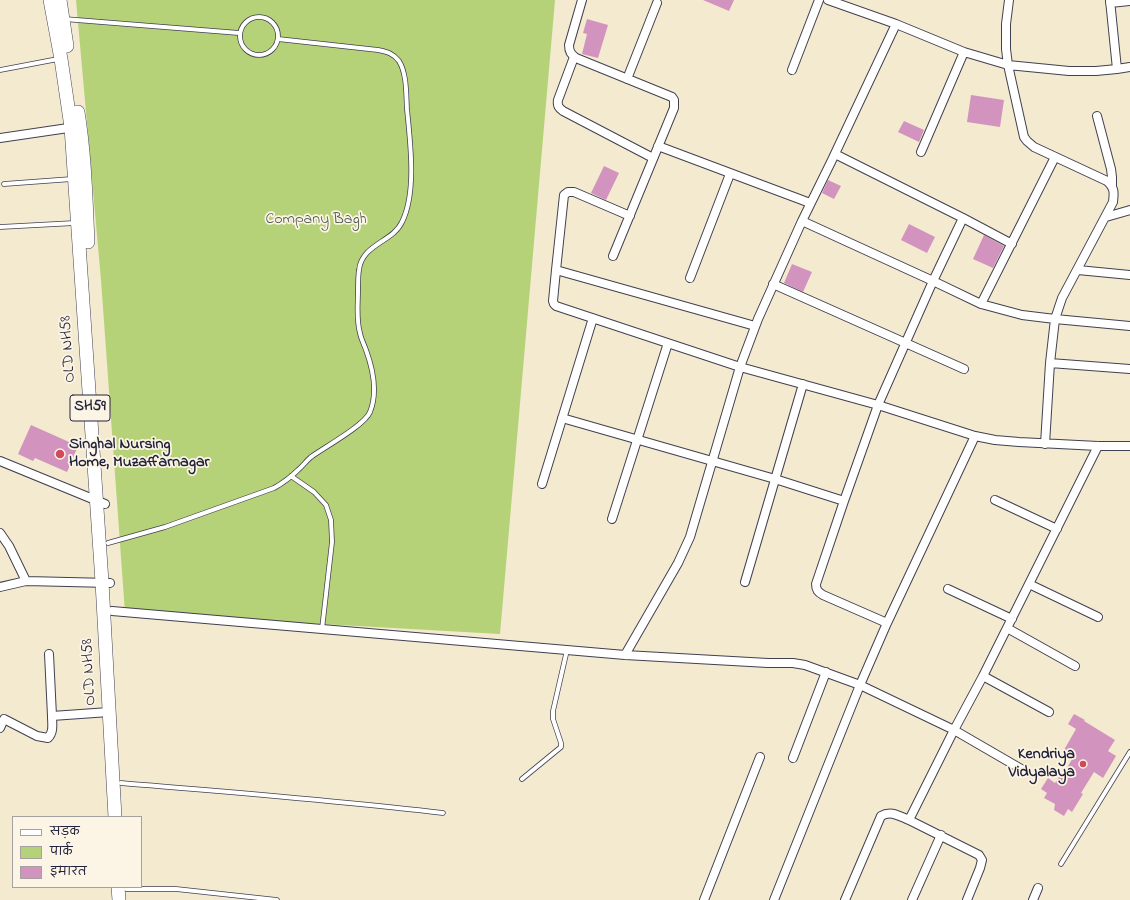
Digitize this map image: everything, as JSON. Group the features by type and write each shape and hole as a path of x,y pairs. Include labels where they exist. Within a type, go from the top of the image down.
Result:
{"main road":[{"name":"OLD NH58","path":"50,0 65,66 84,171 106,583 114,816"},
{"name":"OLD NH58","path":"60,0 63,19 65,66"},
{"name":"OLD NH58","path":"76,127 75,179 101,502 108,543 106,583 112,612 111,704 121,783 122,816"}],"street":[{"path":"582,0 569,45 571,55 672,97 674,100 674,108 613,256"},
{"path":"792,70 819,0"},
{"path":"828,0 896,24 964,52 1008,64 1068,71 1096,71 1130,67"},
{"path":"1010,0 1006,24 1008,64 1024,137 1027,142 1034,147 1102,178 1112,186"},
{"path":"1117,69 1110,1 1130,1"},
{"path":"628,79 657,3"},
{"path":"625,655 685,550 740,366 755,326 772,284 896,24"},
{"path":"921,152 964,52"},
{"path":"574,56 558,100 557,104 559,108 653,158"},
{"path":"1045,444 1050,362 1055,319 1062,298 1113,202 1114,192 1112,186 1111,169 1097,116"},
{"path":"0,138 76,127"},
{"path":"658,146 810,203"},
{"path":"835,154 1012,244"},
{"path":"981,304 1055,157"},
{"path":"690,278 730,174"},
{"path":"630,216 574,192 568,192 564,195 554,304 559,308 740,366 878,405 975,436 1003,441 1045,444 1130,446"},
{"path":"1106,217 1130,210"},
{"path":"887,623 823,595 818,592 816,584 878,405 933,281 963,218"},
{"path":"802,221 981,304 1022,315 1130,326"},
{"path":"556,270 755,326"},
{"path":"1078,270 1130,275"},
{"path":"772,284 964,369"},
{"path":"542,484 593,318"},
{"path":"612,519 668,343"},
{"path":"1050,362 1130,369"},
{"path":"745,582 803,384"},
{"path":"562,418 775,478 844,501"},
{"path":"774,900 860,685 887,623 975,436"},
{"path":"909,820 1030,584 1098,446"},
{"path":"0,461 101,502"},
{"path":"995,500 1057,529"},
{"path":"0,533 9,546 26,582"},
{"path":"0,587 26,582 106,583"},
{"path":"1030,584 1098,617"},
{"path":"948,589 1012,619"},
{"path":"112,612 625,655 793,663 805,665 860,685 954,730 1023,770"},
{"path":"1007,628 1075,666"},
{"path":"0,728 2,718 37,736 48,738 51,735 52,716 49,654"},
{"path":"793,758 826,672"},
{"path":"983,676 1049,712"},
{"path":"52,716 111,704"},
{"path":"704,900 760,757"},
{"path":"844,900 881,816 886,813 893,813 909,820 979,855 982,860 980,868 967,900"},
{"path":"912,900 941,836"},
{"path":"1033,900 1038,888"}],"lane":[{"path":"255,16 262,16 273,22 278,33 278,39 276,45 266,54 252,54 242,46 239,33 244,22 255,16"},
{"path":"63,19 239,33"},
{"path":"108,543 165,527 274,488 287,480 310,458 362,422 370,413 374,399 374,382 371,364 360,334 357,317 359,268 363,257 373,247 391,235 402,224 408,208 411,154 403,70 399,61 392,54 378,50 278,39"},
{"path":"0,70 65,66"},
{"path":"4,184 75,179"},
{"path":"0,227 78,222"},
{"path":"291,476 314,492 326,505 331,520 332,542 322,629"},
{"path":"522,779 561,747 553,719 553,711 567,650"},
{"path":"1061,864 1130,752"},
{"path":"121,783 318,799 443,814"},
{"path":"123,893 176,889 277,900"}],"green space":[{"name":"Company Bagh","path":"76,0 555,0 500,634 125,613 101,280"}],"building":[{"path":"703,0 734,0 729,11"},
{"path":"587,19 608,25 598,58 582,54 587,34 583,33"},
{"path":"971,95 1004,100 1000,127 967,122"},
{"path":"904,121 924,130 919,142 898,132"},
{"path":"604,166 619,173 606,200 591,193"},
{"path":"828,180 841,186 834,199 822,193"},
{"path":"909,224 935,237 927,253 901,240"},
{"path":"984,235 1004,246 993,268 973,259"},
{"path":"792,264 812,272 803,292 784,283"},
{"path":"31,425 78,446 67,472 35,458 33,461 18,454"},
{"path":"1074,714 1115,740 1108,751 1116,756 1103,778 1094,772 1081,793 1083,794 1072,812 1068,809 1064,816 1054,810 1055,804 1044,798 1047,793 1041,789 1048,778 1055,783 1059,777 1061,778 1074,756 1064,750 1076,729 1068,724"}],"place":[{"name":"Singhal Nursing Home, Muzaffarnagar","path":"60,454"},
{"name":"Kendriya Vidyalaya","path":"1083,764"}]}
